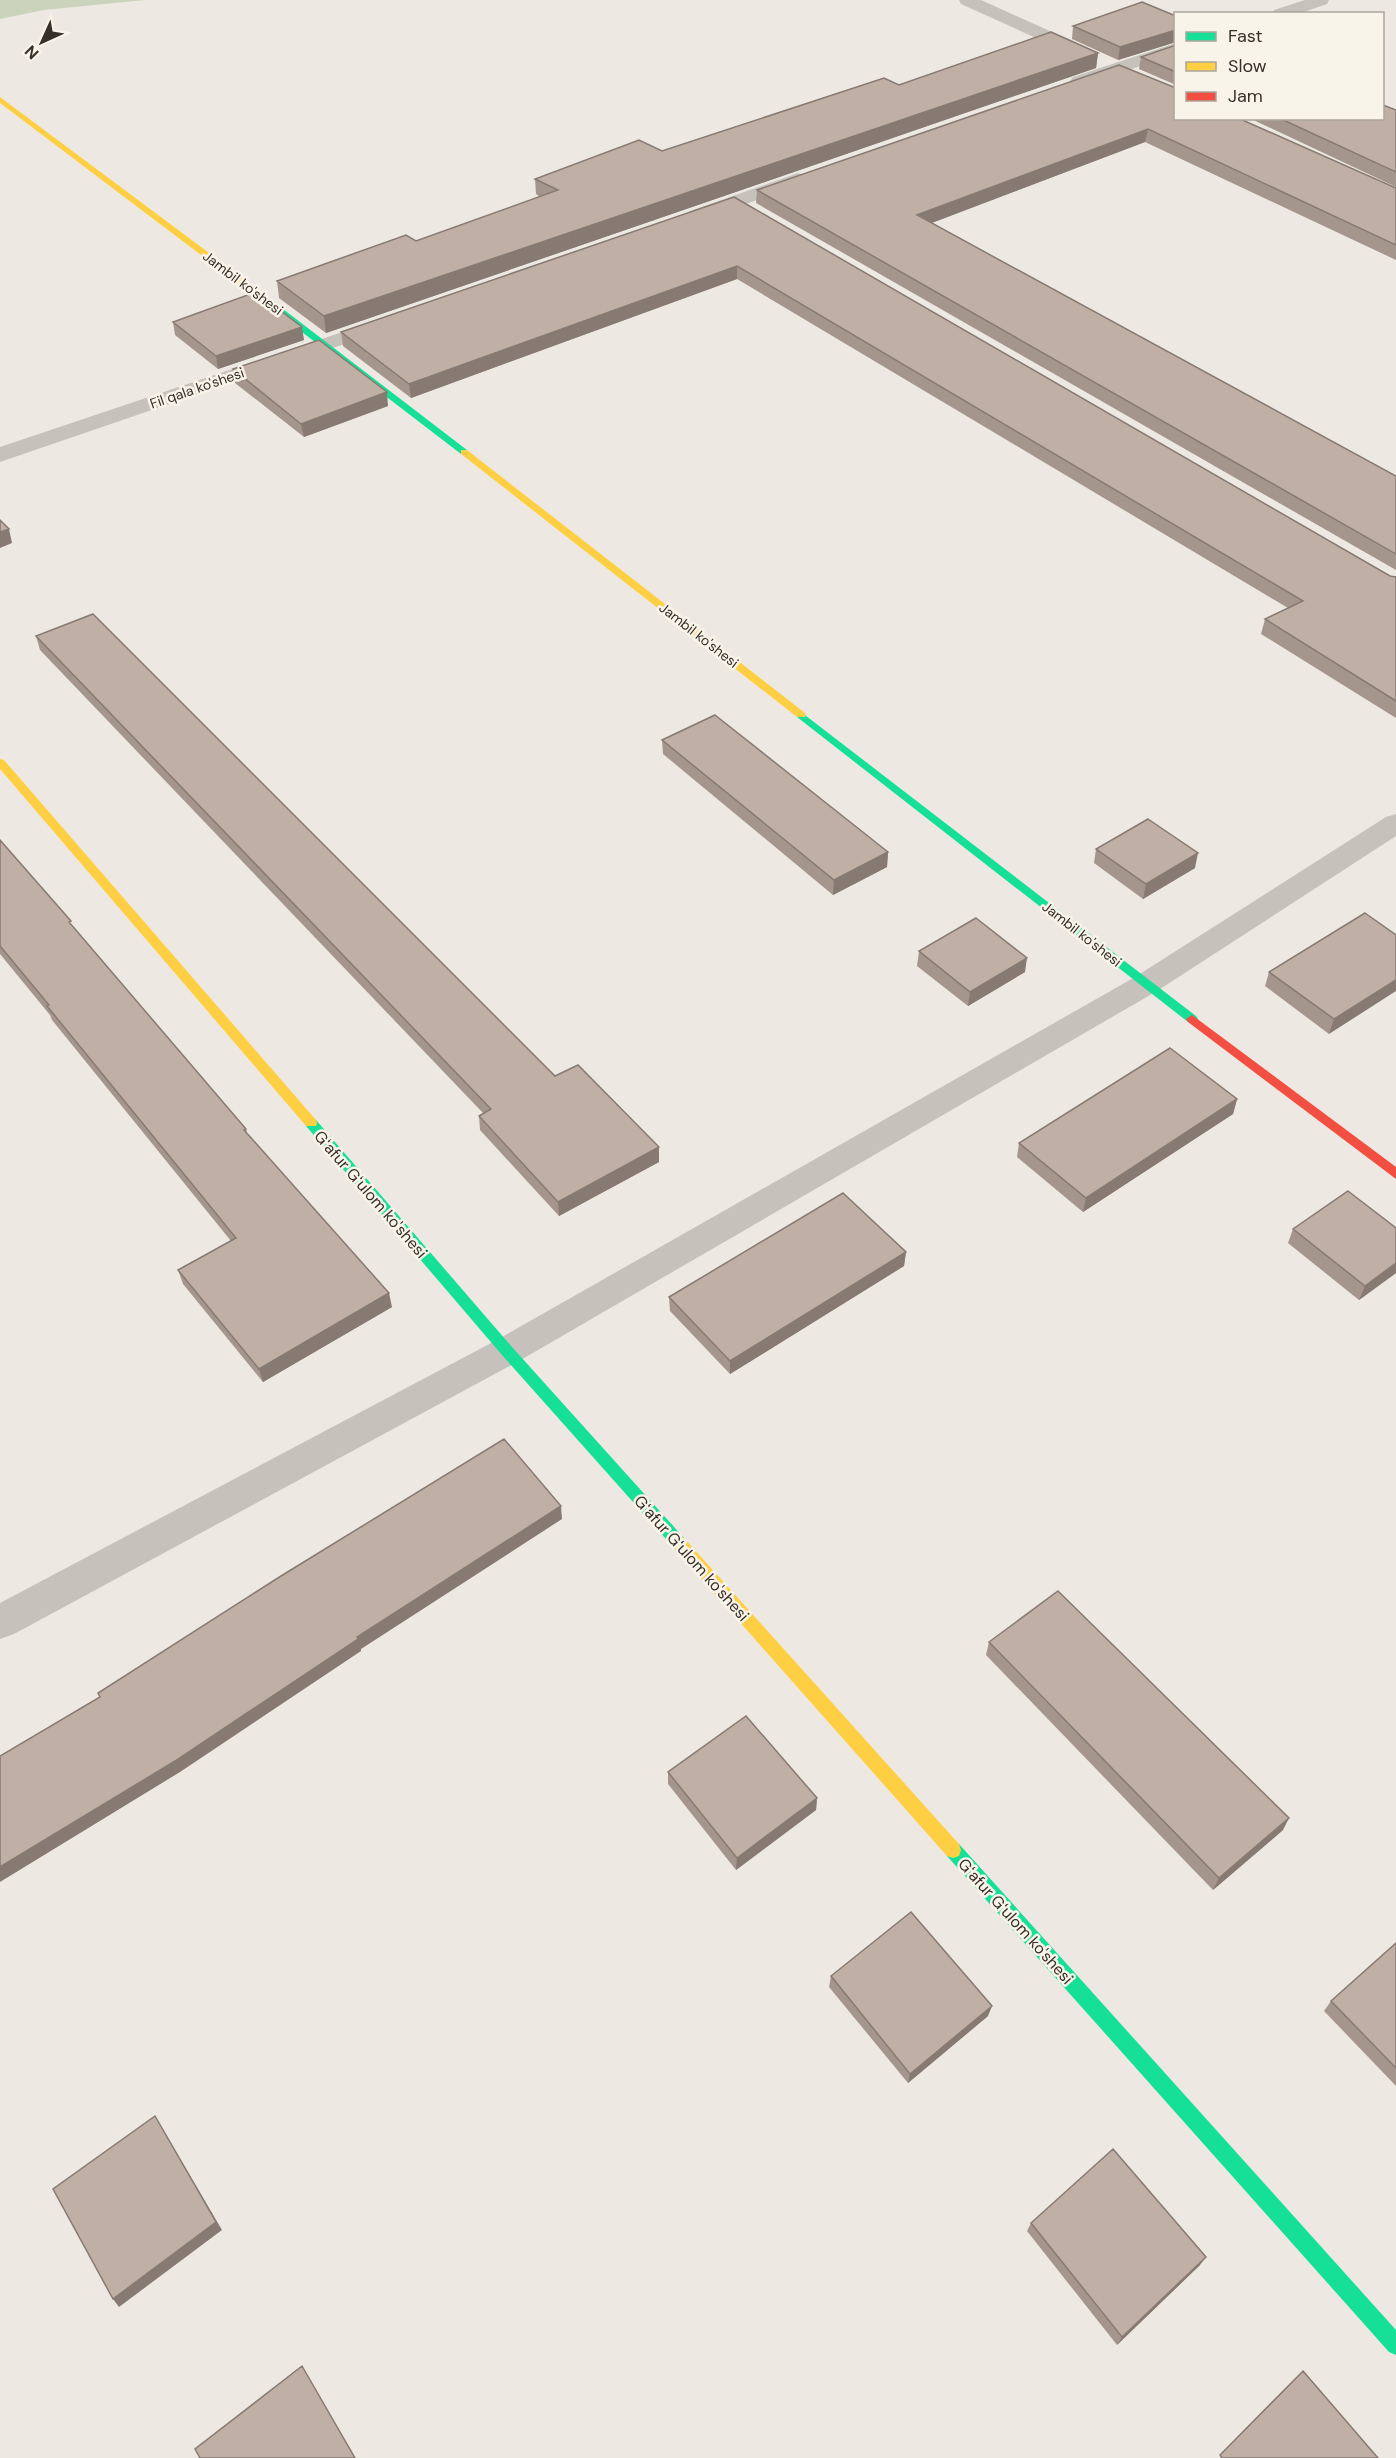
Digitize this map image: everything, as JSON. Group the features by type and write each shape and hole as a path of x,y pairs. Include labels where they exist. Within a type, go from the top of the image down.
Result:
{"street":[{"path":"967,0 1136,77"},
{"path":"1286,12 1321,0"},
{"path":"1061,88 1174,49"},
{"name":"Jambil ko'shesi","path":"0,99 325,344 1146,984 1396,1174"},
{"path":"680,220 814,174"},
{"path":"735,201 756,213"},
{"name":"Fil qala ko'shesi","path":"0,455 403,317"},
{"name":"Gʻafur Gʻulom ko'shesi","path":"0,762 507,1351 1396,2345"},
{"path":"0,1622 507,1351 1146,984 1396,824"}],"green space":[{"path":"0,0 145,0 44,10 0,19"}],"building":[{"path":"1142,2 1174,15 1174,31 1120,47 1073,26"},
{"path":"1051,32 1098,53 324,316 277,281 406,235 416,241 558,190 535,179 639,140 662,151 884,78 899,85"},
{"path":"1174,46 1174,71 1141,57"},
{"path":"1119,65 1174,87 1174,120 1243,120 1396,188 1396,245 1148,129 917,215 1396,476 1396,554 757,190"},
{"path":"1384,105 1396,110 1396,172 1283,120 1384,120"},
{"path":"734,197 1390,576 1396,577 1396,701 1265,619 1303,601 737,266 409,384 341,332"},
{"path":"256,292 302,327 216,356 173,322"},
{"path":"319,340 387,392 301,424 233,369"},
{"path":"0,520 9,529 0,532"},
{"path":"93,614 555,1076 578,1065 659,1147 558,1202 479,1116 491,1109 36,636"},
{"path":"715,715 888,852 834,880 662,740"},
{"path":"1148,819 1198,853 1146,884 1096,849"},
{"path":"0,840 246,1129 244,1130 389,1293 259,1369 178,1270 236,1238 0,946"},
{"path":"1365,913 1396,935 1396,980 1334,1019 1269,972"},
{"path":"976,918 1027,958 970,992 919,951"},
{"path":"1170,1048 1237,1099 1086,1198 1019,1143"},
{"path":"1348,1191 1396,1228 1396,1263 1365,1286 1293,1229"},
{"path":"843,1193 906,1252 730,1361 669,1297"},
{"path":"504,1439 561,1506 357,1637 358,1639 175,1761 0,1867 0,1756 100,1697 98,1693 281,1576"},
{"path":"1058,1591 1289,1818 1219,1878 989,1642"},
{"path":"746,1716 817,1798 737,1858 668,1772"},
{"path":"911,1912 992,2006 910,2074 831,1976"},
{"path":"1396,1943 1396,2068 1331,2001"},
{"path":"155,2116 216,2222 113,2299 53,2189"},
{"path":"1113,2149 1206,2257 1122,2337 1031,2223"},
{"path":"302,2366 355,2458 200,2458 195,2449"},
{"path":"1303,2371 1378,2458 1222,2458 1220,2455"}],"traffic: fast":[{"path":"241,281 464,452"},
{"path":"801,715 1192,1019"},
{"path":"311,1123 507,1351 679,1543"},
{"path":"953,1850 1396,2345"}],"traffic: slow":[{"path":"0,99 241,281"},
{"path":"464,452 801,715"},
{"path":"0,762 311,1123"},
{"path":"679,1543 953,1850"}],"traffic: jam":[{"path":"1192,1019 1396,1174"}]}
